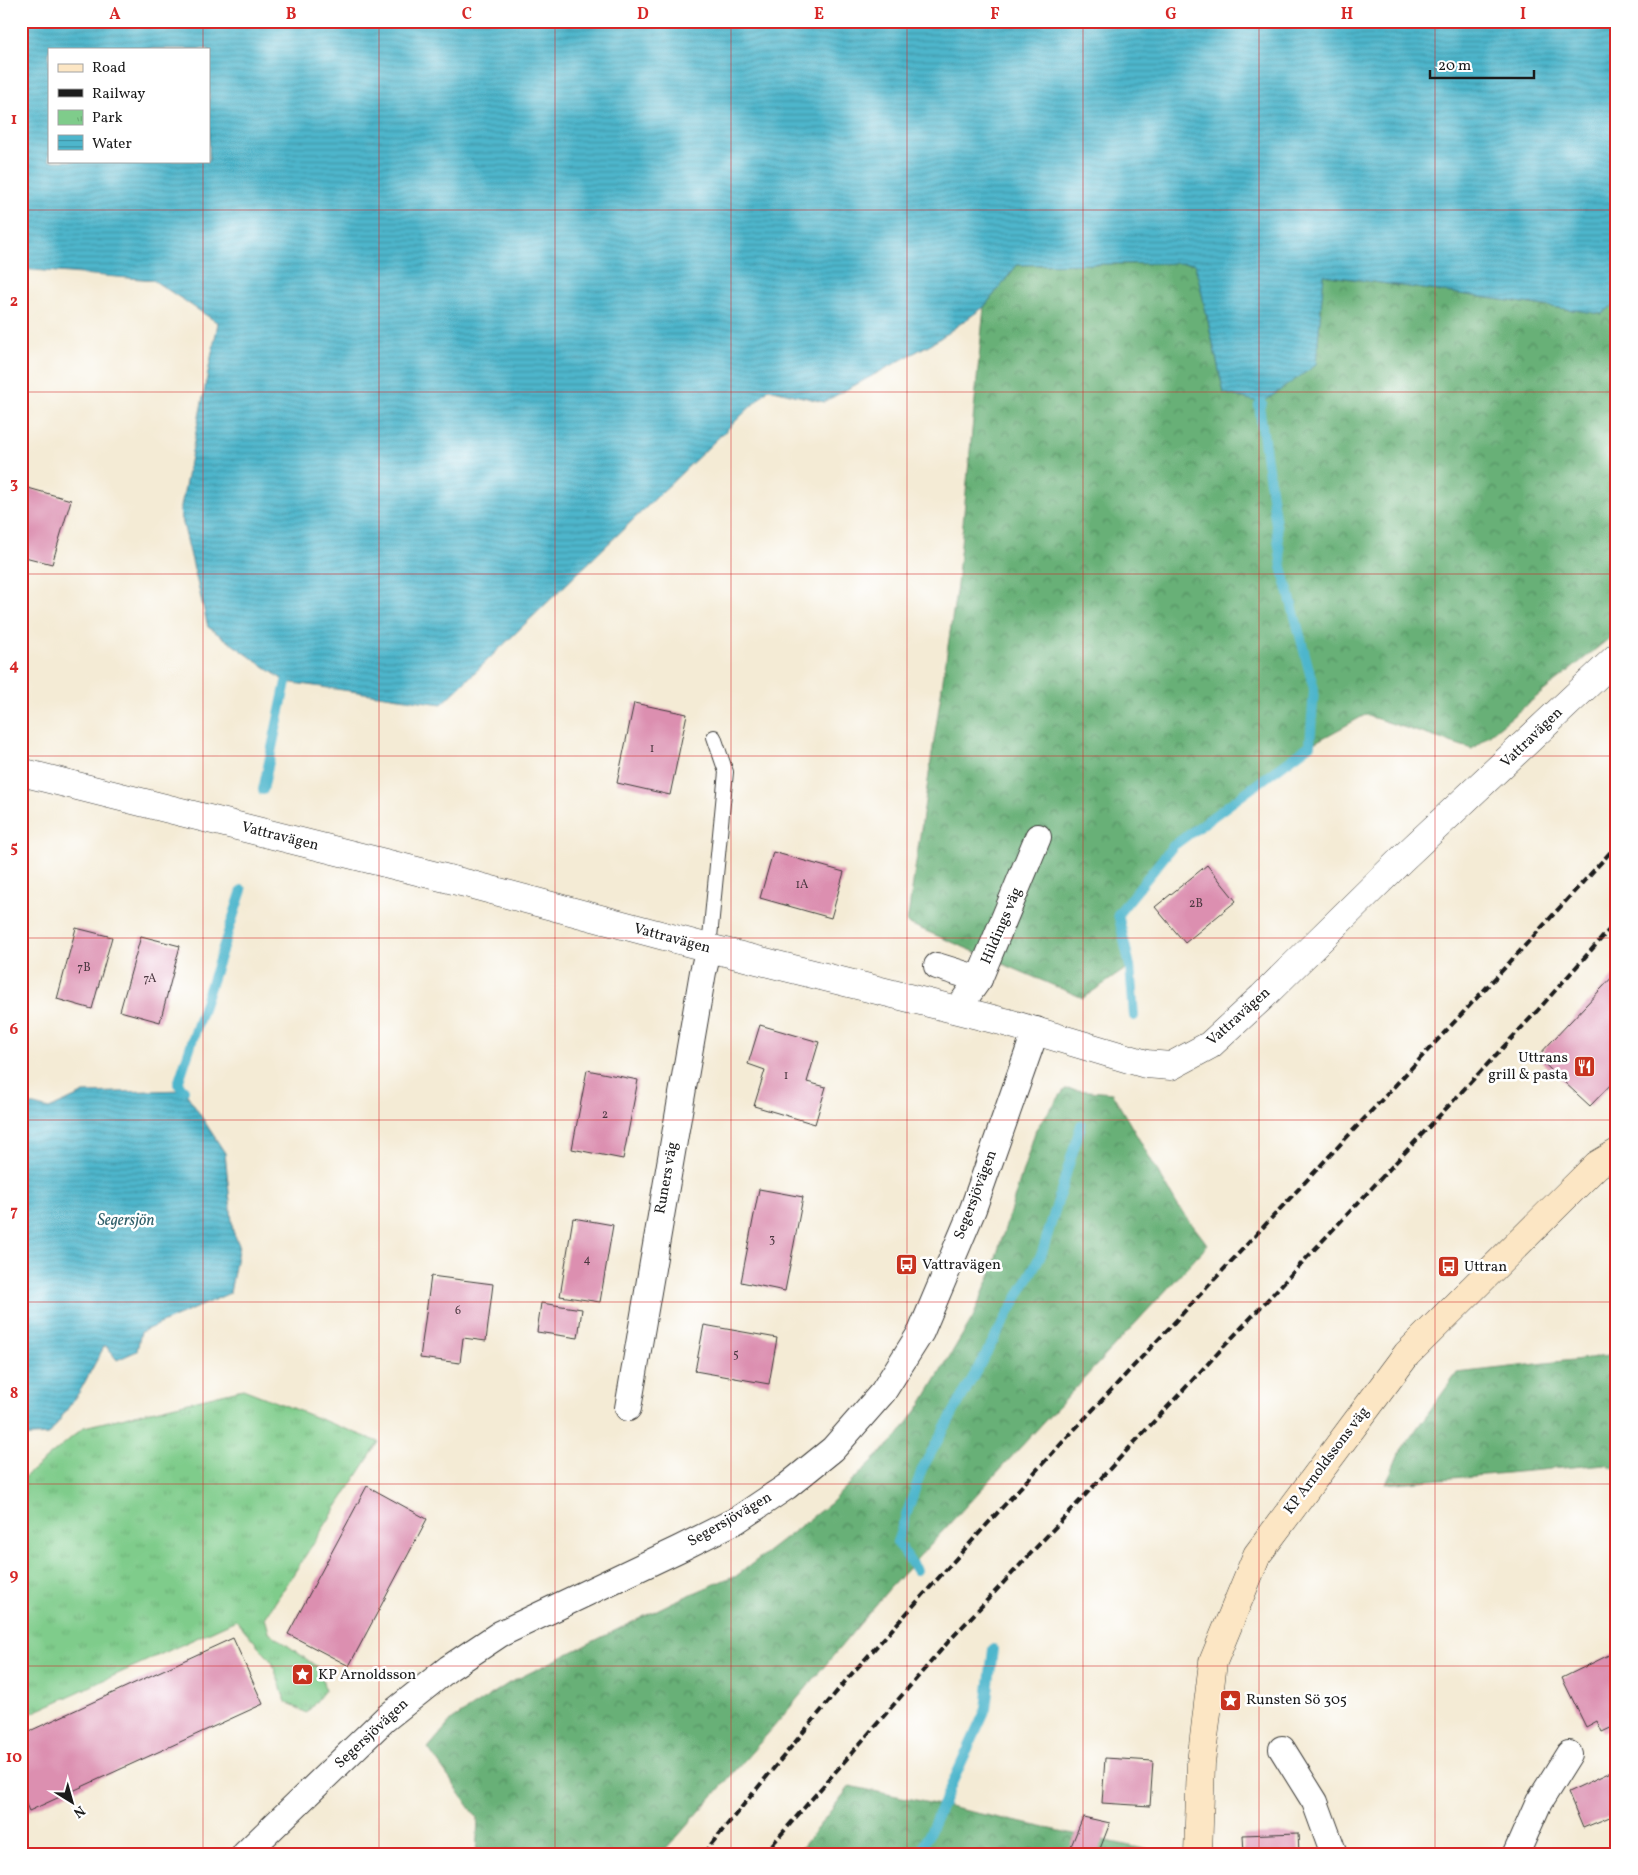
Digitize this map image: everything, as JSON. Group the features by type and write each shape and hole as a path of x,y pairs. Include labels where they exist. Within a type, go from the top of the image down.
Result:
{"main road":[{"name":"KP Arnoldssons väg","path":"1198,1854 1202,1763 1213,1662 1257,1555 1407,1354 1597,1164 1617,1153"}],"street":[{"name":"Vattravägen","path":"21,772 470,884 709,948 1036,1030 1146,1064 1171,1066 1210,1045 1262,997 1396,865 1617,657"},
{"name":"Hildings väg","path":"957,1010 979,979 1038,837"},
{"name":"Runers väg","path":"628,1408 702,972 709,948"},
{"path":"937,966 979,979"},
{"name":"Segersjövägen","path":"245,1854 385,1720 449,1668 500,1634 737,1520 786,1487 833,1449 883,1392 921,1332 973,1208 1036,1030"},
{"path":"1282,1749 1315,1802 1334,1854"},
{"path":"1516,1854 1539,1802 1569,1754"}],"lane":[{"path":"709,948 726,772 714,737"}],"green space":[{"path":"1195,263 1224,393 1316,365 1323,275 1602,314 1617,302 1617,632 1472,749 1365,715 1310,745 1173,846 1118,914 1130,966 1083,998 907,923 957,585 984,307 1017,265"},
{"path":"1065,1089 1112,1093 1178,1206 1208,1245 889,1589 772,1729 662,1854 476,1854 478,1819 428,1748 452,1720 509,1683 673,1602 735,1577 829,1504 899,1435 920,1406 973,1317 990,1276 1036,1129"},
{"path":"1617,1355 1617,1470 1605,1464 1386,1484 1399,1453 1457,1373"},
{"path":"243,1389 379,1442 265,1618 269,1632 320,1669 325,1690 307,1713 286,1702 272,1662 236,1620 21,1718 21,1480 84,1427"},
{"path":"850,1786 1149,1850 1149,1854 797,1854"}],"water":[{"path":"21,21 1617,21 1617,302 1602,314 1324,275 1316,365 1262,403 1224,393 1195,263 1017,265 984,307 936,341 824,402 769,389 442,704 286,682 208,627 180,511 218,323 153,280 21,269"},
{"name":"Segersjön","path":"184,1090 225,1153 233,1231 239,1245 230,1293 141,1332 137,1351 117,1360 105,1345 80,1391 49,1435 21,1437 21,1105 34,1105 49,1109 84,1093"}],"building":[{"path":"21,486 71,500 52,564 21,556"},
{"path":"634,703 687,714 670,795 617,783"},
{"path":"773,852 844,872 831,918 760,898"},
{"path":"1207,865 1236,901 1185,943 1155,907"},
{"path":"76,928 112,937 92,1009 57,999"},
{"path":"141,936 180,946 160,1022 120,1011"},
{"path":"1617,972 1617,1078 1590,1106 1537,1057"},
{"path":"760,1025 819,1042 807,1082 826,1087 815,1124 754,1106 765,1070 748,1064"},
{"path":"587,1070 638,1080 623,1159 572,1149"},
{"path":"759,1189 803,1197 785,1291 741,1282"},
{"path":"573,1218 613,1225 600,1302 560,1296"},
{"path":"431,1276 493,1284 486,1341 463,1338 460,1363 420,1358"},
{"path":"541,1303 582,1309 578,1338 537,1332"},
{"path":"704,1325 777,1338 769,1384 695,1371"},
{"path":"367,1486 427,1519 349,1666 288,1634"},
{"path":"233,1638 263,1704 29,1811 21,1793 21,1735"},
{"path":"1617,1651 1617,1725 1602,1732 1597,1721 1586,1727 1562,1678"},
{"path":"1105,1758 1153,1761 1150,1806 1102,1803"},
{"path":"1617,1769 1617,1814 1583,1828 1568,1792"},
{"path":"1083,1817 1110,1823 1098,1854 1081,1854 1069,1851"},
{"path":"1298,1833 1299,1854 1244,1854 1243,1835"}],"waterway":[{"path":"1134,1016 1130,966 1118,914 1173,846 1310,745 1314,689 1282,567 1259,405 1262,403"},
{"path":"263,790 286,682"},
{"path":"184,1090 178,1084 242,890"},
{"path":"916,1570 897,1542 922,1469 1042,1253 1081,1125"},
{"path":"920,1854 986,1709 993,1649"}],"railway":[{"path":"703,1854 848,1678 1019,1489 1617,845"},
{"path":"764,1854 949,1641 1538,1010 1617,921"}],"place":[{"name":"Uttrans grill & pasta","path":"1584,1067"},
{"name":"Vattravägen","path":"906,1265"},
{"name":"Uttran","path":"1448,1267"},
{"name":"KP Arnoldsson","path":"302,1675"},
{"name":"Runsten Sö 305","path":"1230,1700"}]}
